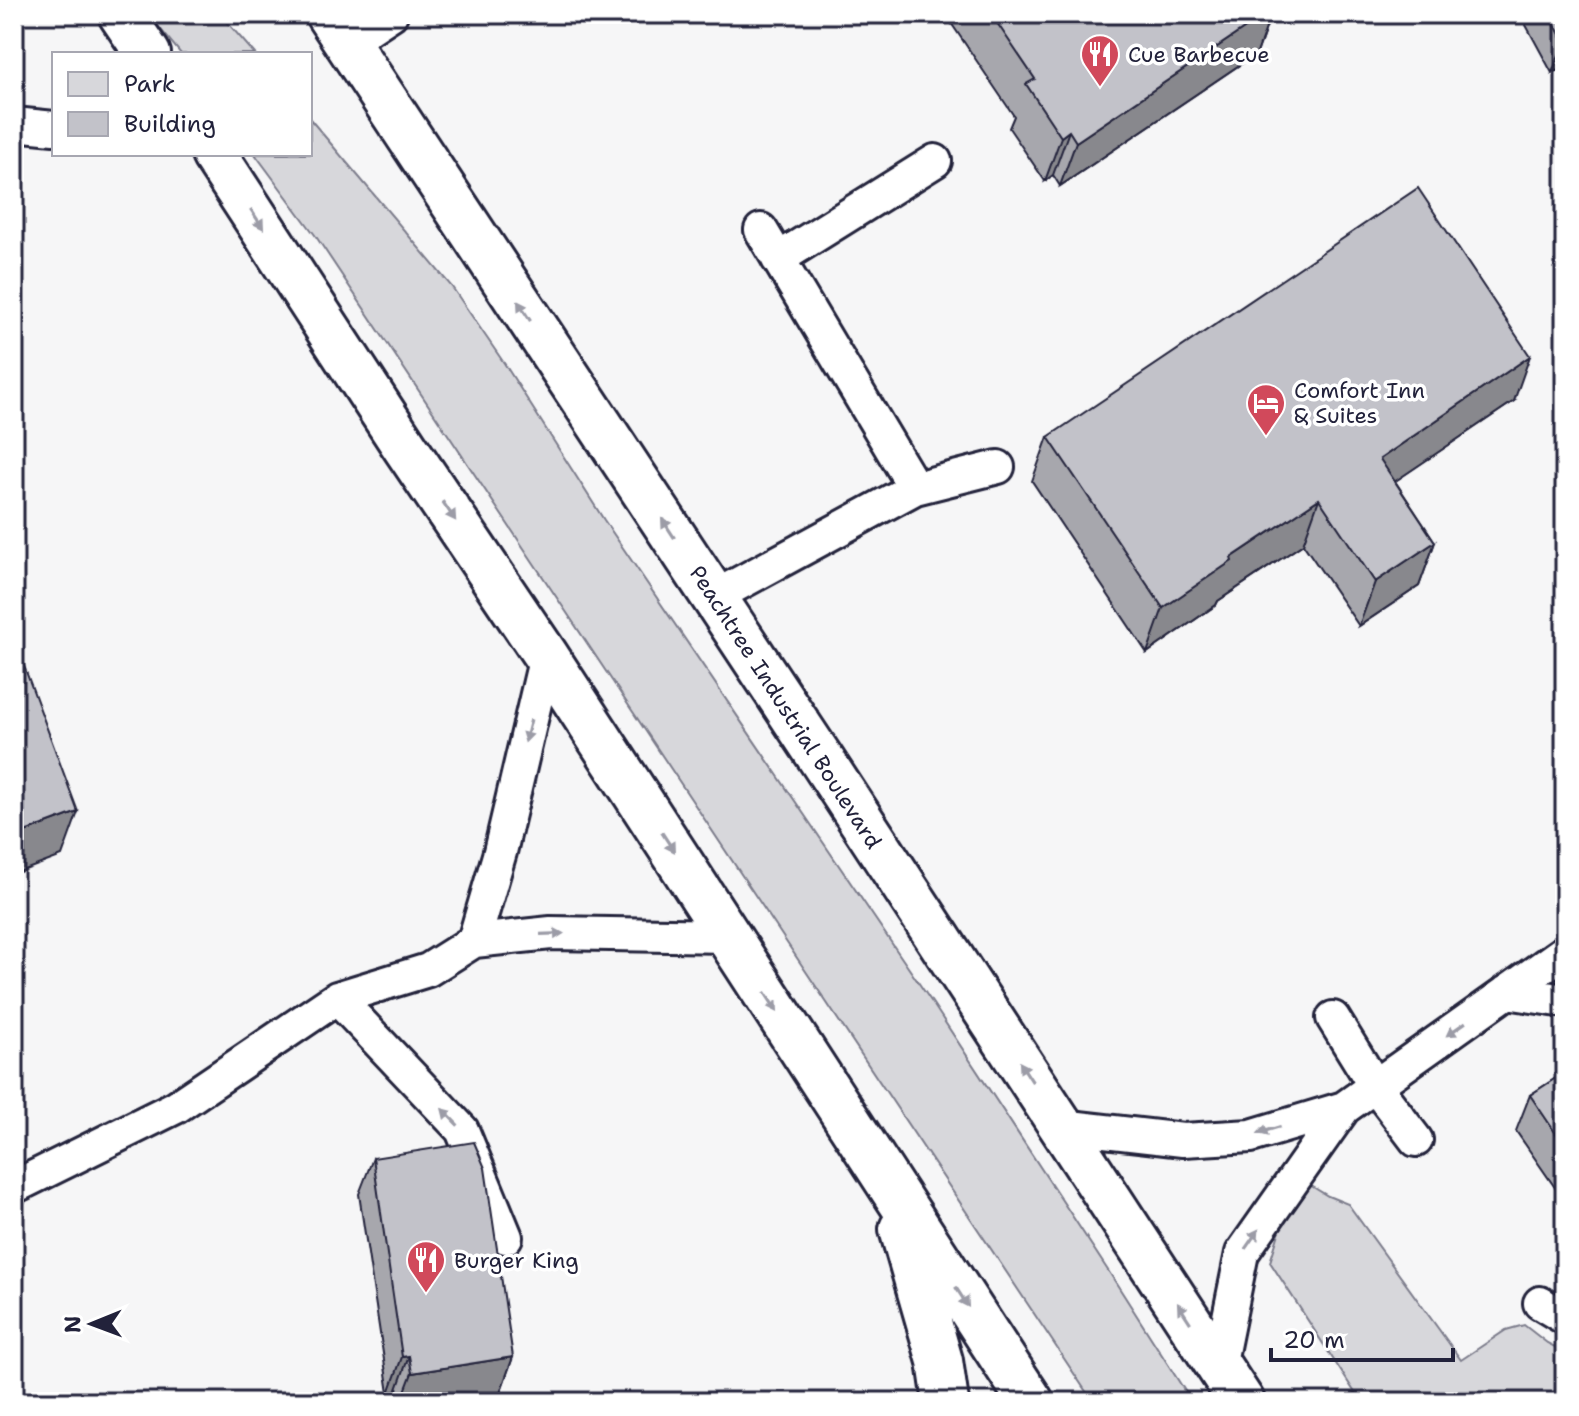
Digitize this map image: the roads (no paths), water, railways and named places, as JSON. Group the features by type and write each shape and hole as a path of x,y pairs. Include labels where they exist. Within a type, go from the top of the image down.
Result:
{"highway":[{"path":"121,14 147,52"},
{"name":"Peachtree Industrial Boulevard","path":"338,29 1231,1385"},
{"path":"215,156 546,656 1031,1402"},
{"path":"889,1184 940,1361 946,1402"}],"lane":[{"path":"338,29 391,14"},
{"path":"14,124 52,128"},
{"path":"778,259 935,161"},
{"path":"761,230 915,488"},
{"path":"714,597 915,488 998,467"},
{"path":"474,941 500,852 546,656"},
{"path":"14,1187 176,1107 337,998 428,970 474,941 551,933 729,936"},
{"path":"1061,1126 1183,1140 1251,1136 1344,1108 1565,951"},
{"path":"1507,992 1565,1001"},
{"path":"337,998 462,1130 506,1237"},
{"path":"1333,1018 1375,1086 1416,1140"},
{"path":"1231,1385 1242,1253 1344,1108"}],"place":[{"name":"Cue Barbecue","path":"1100,88"},
{"name":"Comfort Inn & Suites","path":"1266,437"},
{"name":"Burger King","path":"426,1294"}]}
